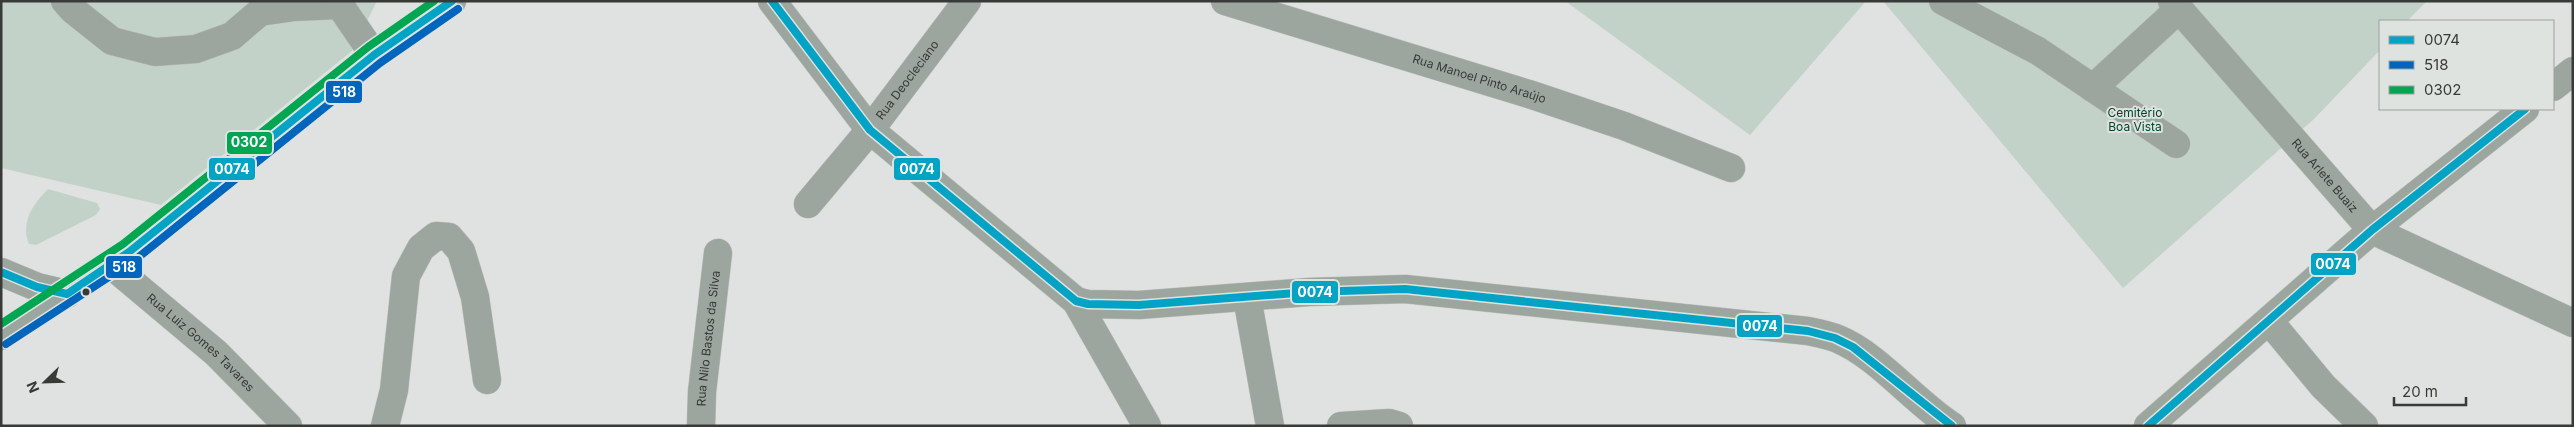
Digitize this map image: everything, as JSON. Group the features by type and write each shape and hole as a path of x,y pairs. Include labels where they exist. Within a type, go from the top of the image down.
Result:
{"main road":[{"path":"1,336 128,252 374,55 452,1"}],"street":[{"path":"65,1 73,10 112,41 155,52 196,49 232,36 264,7 339,3 374,55"},
{"path":"772,1 870,130 1076,301 1147,426"},
{"name":"Rua Deocleciano","path":"808,204 870,130 967,1"},
{"name":"Rua Manoel Pinto Araújo","path":"1225,1 1532,95 1624,126 1731,168"},
{"path":"1943,1 2038,51 2176,144"},
{"path":"2093,88 2176,5"},
{"name":"Rua Arlete Buaiz","path":"2176,5 2372,230 2573,323"},
{"path":"2554,86 2573,71"},
{"path":"2166,420 2270,322 2372,230 2524,110"},
{"path":"385,426 394,390 406,276 421,248 436,236 449,236 461,251 475,298 487,380"},
{"name":"Rua Nilo Bastos da Silva","path":"701,426 702,392 718,253"},
{"name":"Rua Luiz Gomes Tavares","path":"110,264 216,353 288,426"},
{"path":"1,272 28,284 67,294"},
{"path":"1076,301 1114,304 1176,302 1310,292 1405,289 1808,331 1839,339 1865,355 1941,423"},
{"path":"1247,297 1270,426"},
{"path":"2270,322 2323,386 2364,426"},
{"path":"1341,426 1389,423 1399,426"}],"green space":[{"path":"1,1 377,1 352,51 161,205 1,168"},
{"path":"1565,1 1866,1 1750,135"},
{"name":"Cemitério Boa Vista","path":"1883,1 2427,1 2408,20 2379,20 2379,51 2314,119 2123,288"},
{"path":"48,189 97,203 100,209 96,215 36,245 29,244 26,229 29,214"}],"transit line":[{"name":"0302","path":"1,324 123,244 368,47 434,1"},
{"name":"0074","path":"1,272 37,287 67,294 129,252 374,55 452,1"},
{"name":"0074","path":"772,1 870,130 1076,301 1088,304 1139,305 1309,292 1405,289 1808,331 1835,338 1853,347 1952,426"},
{"name":"518","path":"6,344 135,260 380,63 458,9"},
{"name":"0074","path":"2148,426 2372,230 2524,110"}]}
